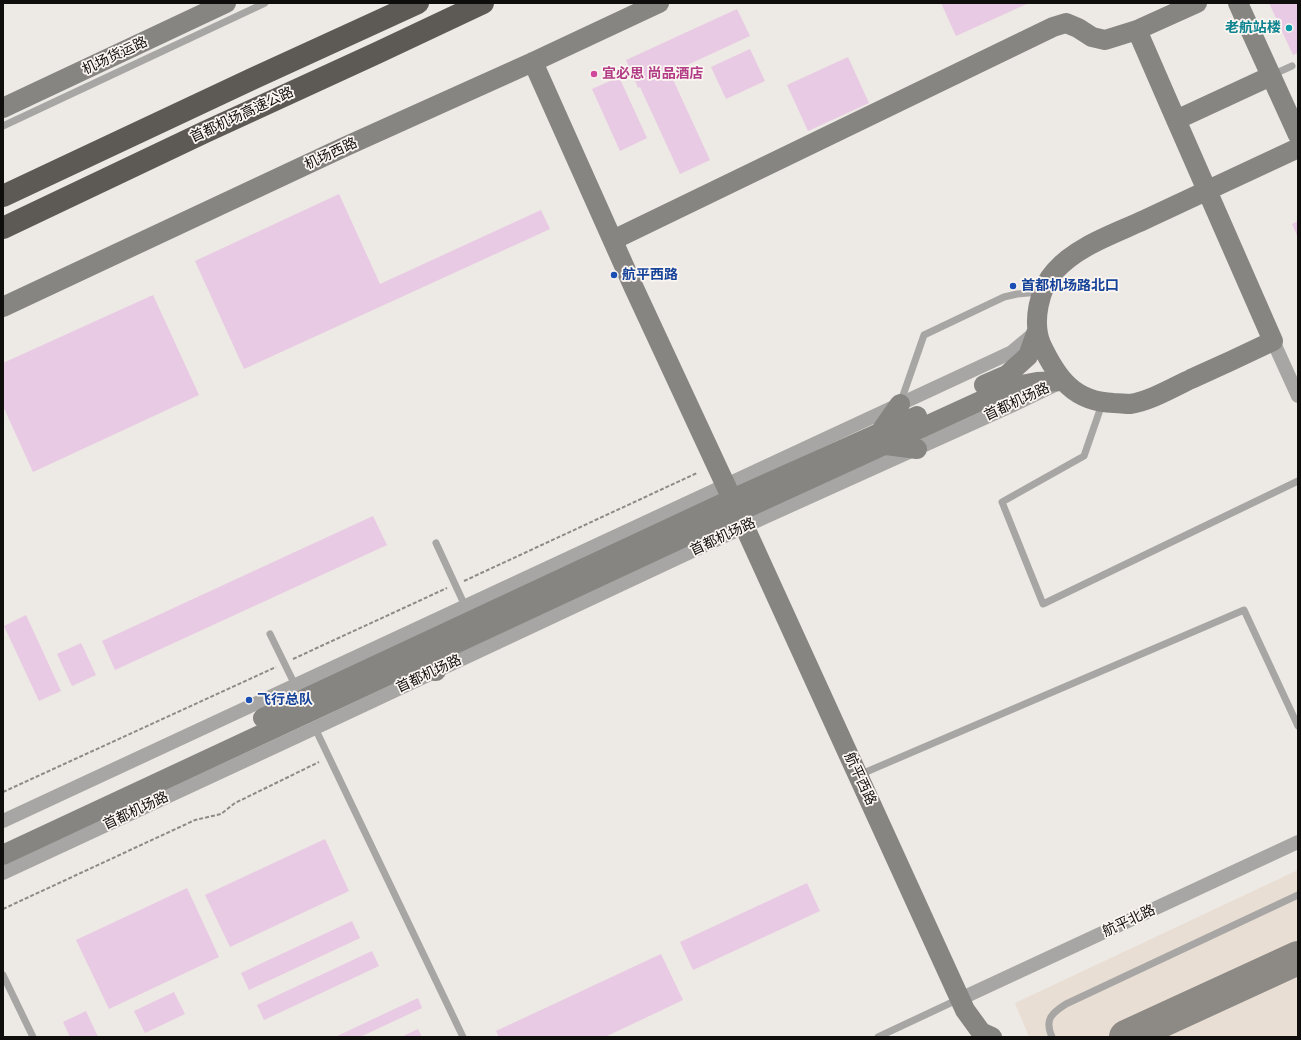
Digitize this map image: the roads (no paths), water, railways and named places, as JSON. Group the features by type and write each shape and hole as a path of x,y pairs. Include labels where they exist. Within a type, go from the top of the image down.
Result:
{"highway":[{"name":"首都机场高速公路","path":"3,196 418,3"},
{"name":"首都机场高速公路","path":"3,228 198,135 483,3"}],"street":[{"name":"机场货运路","path":"3,108 226,3"},
{"name":"机场西路","path":"3,307 342,148 533,62 659,3"},
{"path":"613,240 1053,27 1066,23 1078,28 1092,37 1105,40 1137,30 1197,3"},
{"path":"1238,3 1298,135"},
{"path":"1137,30 1298,396"},
{"name":"航平西路","path":"533,62 631,282 859,775 965,1010 982,1032 992,1037"},
{"path":"1176,120 1271,76"},
{"path":"1274,341 1155,396 1129,404 1102,403 1087,398 1072,390 1063,381 1053,367 1041,343 1037,331 1037,311 1042,292 1053,272 1070,256 1090,245 1298,148"},
{"name":"首都机场路","path":"884,438 1007,374 1028,356 1037,331"},
{"name":"首都机场路","path":"3,821 305,706 436,671 592,598 735,506 900,404 1012,352 1037,331"},
{"name":"首都机场路","path":"3,873 305,706 416,629 472,620 600,569 884,438 1011,387 1037,382 1063,381"},
{"name":"首都机场路","path":"3,840 305,706 404,660 472,620 574,556 917,449 1063,381"},
{"path":"900,404 884,438 917,449"},
{"path":"574,556 600,569 592,598"},
{"path":"416,629 404,660 436,671"},
{"name":"首都机场路","path":"3,855 305,706"},
{"name":"航平北路","path":"960,999 1298,842"}],"lane":[{"path":"3,126 265,3"},
{"path":"1271,76 1292,66"},
{"path":"900,404 924,335 1004,297 1015,294 1042,292"},
{"path":"1102,403 1084,456 1002,502 1043,604 1298,481"},
{"path":"436,543 472,620"},
{"path":"859,775 1244,610 1298,726"},
{"path":"270,634 463,1037"},
{"path":"1052,1037 1050,1033 1049,1021 1052,1013 1066,1004 1298,895"},
{"path":"3,975 33,1037"},
{"path":"878,1037 960,999"}],"place":[{"name":"老航站楼","path":"1289,28"},
{"name":"宜必思 尚品酒店","path":"594,74"},
{"name":"航平西路","path":"614,275"},
{"name":"首都机场路北口","path":"1013,286"},
{"name":"飞行总队","path":"249,700"}]}
